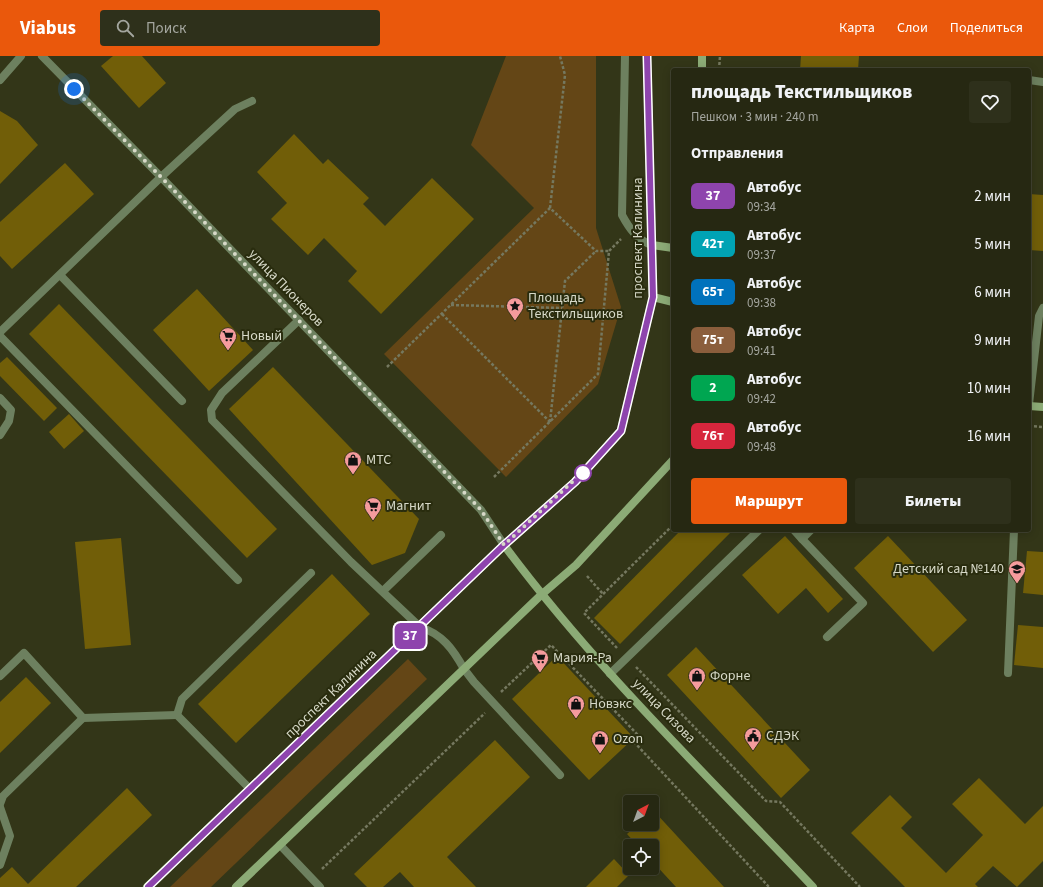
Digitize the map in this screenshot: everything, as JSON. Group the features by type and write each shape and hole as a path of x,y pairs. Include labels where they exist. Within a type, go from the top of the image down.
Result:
{"main road":[{"name":"проспект Калинина","path":"148,887 504,545 575,482 621,431 653,297 647,56"},
{"path":"702,56 702,68"},
{"path":"652,245 671,248"},
{"path":"653,297 671,302"},
{"path":"1031,405 1043,407"},
{"path":"236,887 541,595 582,559 671,462"},
{"name":"улица Сизова","path":"504,545 541,595 610,674 813,887"}],"street":[{"path":"0,80 21,56"},
{"name":"улица Пионеров","path":"42,56 161,177 481,510 504,545"},
{"path":"625,56 622,215 630,230 646,243 652,245"},
{"path":"1031,80 1043,82"},
{"path":"0,332 161,177 235,109 252,101"},
{"path":"60,275 182,401"},
{"path":"1031,387 1039,316 1043,308"},
{"path":"299,320 222,393 212,410 212,420 351,562 420,627 431,630 444,641 464,669 494,704 560,775"},
{"path":"0,336 238,580"},
{"path":"0,398 11,410 9,421 0,435"},
{"path":"610,674 757,532"},
{"path":"796,532 863,603 827,638"},
{"path":"802,539 809,532"},
{"path":"1008,673 1014,532"},
{"path":"383,591 441,535"},
{"path":"177,715 182,699 311,573"},
{"path":"0,676 24,654 83,718"},
{"path":"0,804 3,796 83,718 177,715 250,789"},
{"path":"0,807 10,836 0,865"},
{"path":"280,845 320,887"}],"path":[{"path":"388,367 550,208 565,75 560,56"},
{"path":"719,68 720,56"},
{"path":"550,208 596,251 609,251"},
{"path":"494,477 598,374 609,251 630,230"},
{"path":"550,422 565,281 596,251"},
{"path":"451,305 562,308"},
{"path":"442,314 550,422"},
{"path":"1031,426 1043,427"},
{"path":"671,526 584,613 766,801 780,802 860,887"},
{"path":"586,576 603,594"},
{"path":"312,879 494,704 502,692 551,645 637,734 635,743 769,887"}],"shaded area":[{"name":"Площадь Текстильщиков","path":"506,56 596,56 596,228 621,307 598,384 506,477 384,354 534,208 471,145"},
{"path":"408,659 427,679 211,887 170,887"}],"building":[{"path":"113,56 142,56 166,83 139,108 101,66"},
{"path":"801,56 859,56 858,68 800,68"},
{"path":"0,111 17,121 38,145 0,184"},
{"path":"294,134 323,164 328,159 369,198 363,204 385,226 432,178 474,219 381,314 348,281 357,271 324,238 308,255 271,219 287,203 257,172"},
{"path":"65,163 94,194 12,269 0,256 0,222"},
{"path":"1031,194 1043,195 1043,251 1031,250"},
{"path":"197,289 253,350 209,391 153,330"},
{"path":"59,304 277,529 247,558 29,334"},
{"path":"7,357 57,408 44,421 0,376 0,363"},
{"path":"273,367 419,519 405,553 372,565 229,409"},
{"path":"69,414 84,431 64,449 49,432"},
{"path":"679,532 731,532 620,644 594,618"},
{"path":"785,536 843,599 828,613 806,588 778,614 742,575"},
{"path":"888,536 967,620 933,652 854,568"},
{"path":"121,538 131,645 85,649 75,542"},
{"path":"1027,551 1043,552 1043,595 1023,593"},
{"path":"332,574 370,614 236,743 198,704"},
{"path":"1018,625 1043,627 1043,668 1014,665"},
{"path":"696,647 810,770 781,798 667,675"},
{"path":"557,656 634,738 589,780 512,699"},
{"path":"26,677 51,703 0,753 0,702"},
{"path":"495,740 530,777 447,857 476,887 414,887 400,872 383,887 367,887 354,874"},
{"path":"979,778 1025,824 1043,806 1043,861 1017,887 993,866 975,884 978,887 905,887 851,833 890,795 912,817 901,828 946,873 983,835 952,804"},
{"path":"127,788 152,815 76,887 0,887 0,878 12,867 28,884"},
{"path":"659,817 724,887 676,887 659,869 659,839 632,839 627,834 630,831 659,831"},
{"path":"614,859 623,869 623,875 629,875 617,887 586,887"}],"bus line":[{"name":"37","path":"148,887 504,545 575,482 621,431 653,297 647,56"}],"place":[{"name":"Площадь Текстильщиков","path":"515,321"},
{"name":"Новый","path":"228,351"},
{"name":"МТС","path":"353,475"},
{"name":"Магнит","path":"373,521"},
{"name":"Детский сад №140","path":"1017,584"},
{"name":"Мария-Ра","path":"540,673"},
{"name":"Форне","path":"697,691"},
{"name":"Новэкс","path":"576,719"},
{"name":"СДЭК","path":"753,751"},
{"name":"Ozon","path":"600,754"}],"route":[{"path":"74,89 161,177 481,510 504,545 575,482 584,471 583,473"}]}
